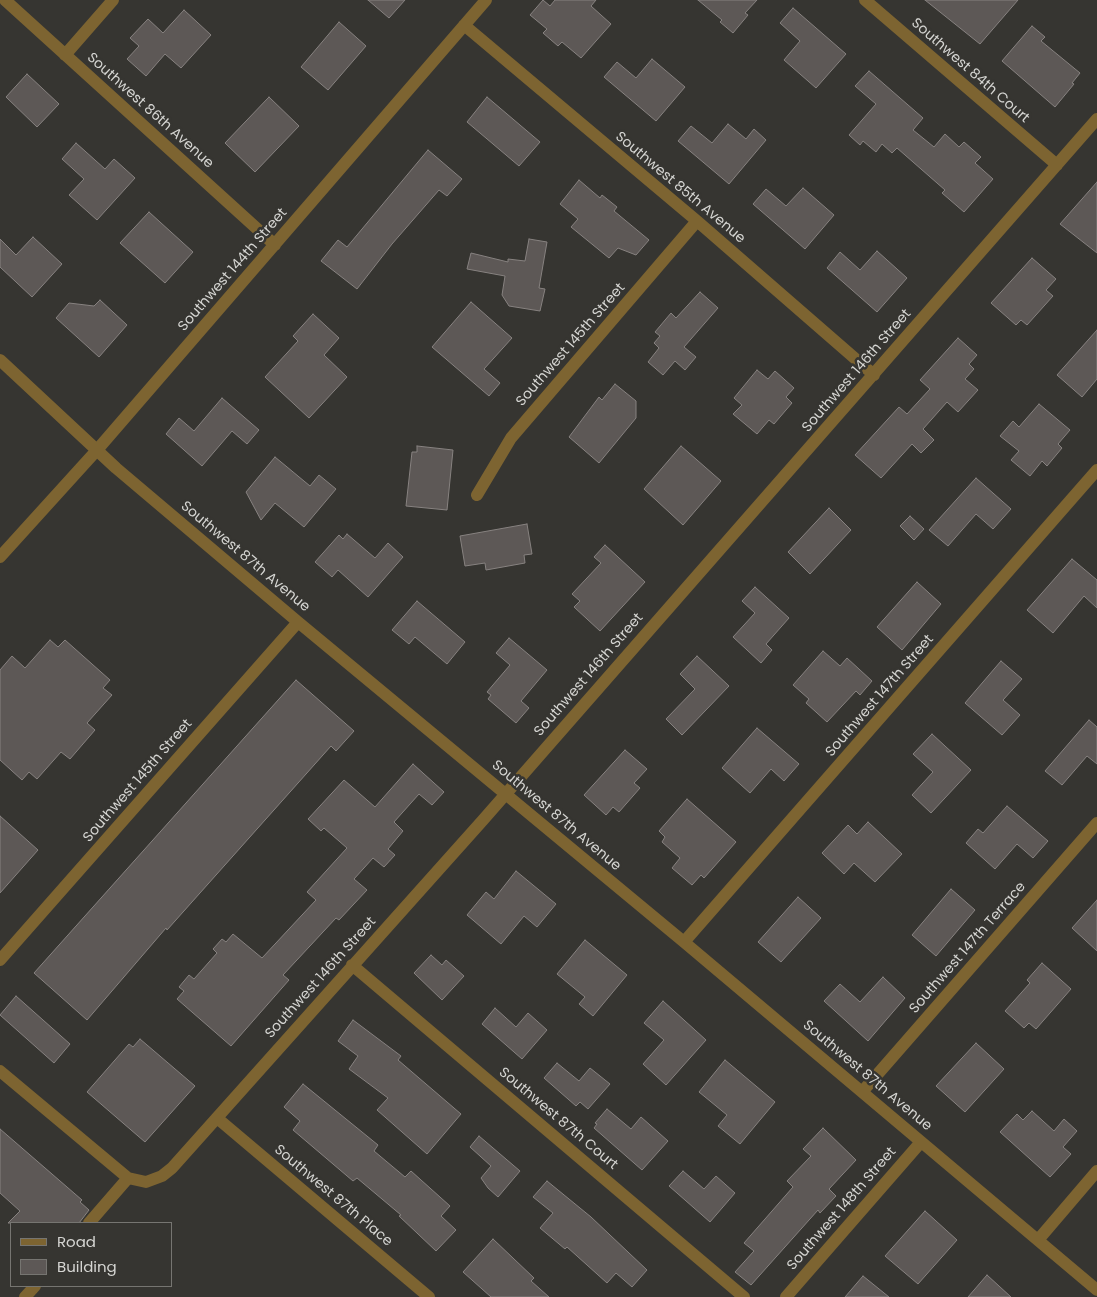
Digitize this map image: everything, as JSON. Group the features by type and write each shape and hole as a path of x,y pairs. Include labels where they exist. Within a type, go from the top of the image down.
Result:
{"street":[{"name":"Southwest 86th Avenue","path":"5,0 275,245"},
{"path":"65,54 113,0"},
{"name":"Southwest 144th Street","path":"0,557 97,450 486,0"},
{"name":"Southwest 84th Court","path":"864,0 1057,165"},
{"name":"Southwest 85th Avenue","path":"464,26 697,221 874,375"},
{"name":"Southwest 146th Street","path":"128,1178 146,1182 162,1176 176,1164 506,793 874,375 1097,118"},
{"name":"Southwest 145th Street","path":"478,495 511,438 697,221"},
{"name":"Southwest 87th Avenue","path":"0,360 97,450 298,622 506,793 1097,1290"},
{"name":"Southwest 147th Street","path":"684,942 1097,470"},
{"name":"Southwest 145th Street","path":"0,960 298,622"},
{"name":"Southwest 147th Terrace","path":"862,1092 1097,823"},
{"name":"Southwest 87th Court","path":"352,965 744,1297"},
{"path":"0,1071 128,1178 91,1222"},
{"name":"Southwest 87th Place","path":"217,1118 429,1297"},
{"name":"Southwest 148th Street","path":"786,1297 921,1142"},
{"path":"1038,1240 1097,1171"},
{"path":"25,1297 34,1287"}],"building":[{"path":"368,0 405,0 389,18"},
{"path":"543,0 550,6 555,0 596,0 591,6 611,24 581,58 562,42 558,46 543,33 547,29 530,15"},
{"path":"698,0 757,0 745,13 748,15 733,33 720,22 722,20"},
{"path":"925,0 1018,0 980,44"},
{"path":"793,8 846,54 816,88 784,60 800,41 780,23"},
{"path":"184,10 211,35 181,68 165,54 146,76 127,59 139,46 130,38 148,19 163,33"},
{"path":"339,22 366,46 328,90 301,67"},
{"path":"1032,26 1045,37 1041,41 1080,73 1072,83 1074,84 1055,107 1002,61"},
{"path":"652,59 685,87 656,121 604,77 617,62 636,78"},
{"path":"869,71 923,118 913,130 934,147 945,134 959,147 964,142 981,157 975,163 993,179 964,212 942,193 945,190 897,148 892,153 882,144 876,152 863,141 860,145 849,135 876,104 855,86"},
{"path":"27,74 59,104 37,127 6,97"},
{"path":"269,97 299,126 255,172 225,143"},
{"path":"487,97 540,142 519,166 467,122"},
{"path":"728,124 746,139 754,129 766,140 729,184 678,141 691,126 712,143"},
{"path":"76,143 105,169 114,159 135,178 97,220 69,195 84,179 62,159"},
{"path":"428,150 462,179 447,196 439,190 392,244 357,289 321,261 338,240 347,247"},
{"path":"579,180 600,198 602,195 617,207 614,211 649,240 636,255 618,248 609,258 571,227 578,219 560,204"},
{"path":"1097,182 1097,253 1060,224"},
{"path":"803,188 834,215 805,249 753,204 766,189 786,206"},
{"path":"149,212 193,252 165,283 120,243"},
{"path":"33,237 62,264 32,297 0,267 0,239 16,255"},
{"path":"529,239 547,242 539,288 545,289 540,311 509,306 502,295 505,276 467,269 471,253 508,262 508,259 525,261"},
{"path":"877,251 907,278 877,312 827,268 840,252 860,270"},
{"path":"1032,258 1056,279 1046,290 1053,296 1027,325 1021,320 1016,325 991,303"},
{"path":"700,292 718,308 684,347 696,357 685,370 675,361 663,375 648,362 659,348 654,343 660,336 655,332 671,313 676,318"},
{"path":"100,300 127,325 99,357 56,318 69,303 94,306"},
{"path":"471,302 512,338 484,369 500,383 489,396 432,347"},
{"path":"313,314 339,338 324,355 347,377 309,418 265,377 298,341 293,336"},
{"path":"1097,330 1097,379 1082,397 1057,375"},
{"path":"958,338 977,355 969,364 974,369 965,379 978,390 958,412 947,402 923,429 934,440 921,453 912,444 881,478 855,455 899,407 907,414 930,389 920,380"},
{"path":"757,370 768,379 775,371 794,388 786,397 792,403 774,424 769,420 757,434 733,414 742,405 734,398"},
{"path":"615,384 636,401 636,418 599,463 569,437 599,397 602,400"},
{"path":"222,398 259,430 247,444 232,431 202,466 166,434 179,418 194,431"},
{"path":"1039,404 1070,430 1058,444 1062,448 1047,466 1042,461 1030,476 1011,460 1019,451 1000,436 1013,421 1019,427"},
{"path":"417,446 453,450 447,510 406,506 412,452 417,452"},
{"path":"681,446 721,481 683,525 644,489"},
{"path":"275,457 310,486 319,475 336,489 304,527 275,503 261,520 246,492"},
{"path":"976,478 1011,509 993,529 976,514 948,546 929,530"},
{"path":"829,508 851,530 810,574 788,552"},
{"path":"910,516 924,529 914,540 900,526"},
{"path":"527,524 532,554 524,555 525,563 486,570 485,563 465,566 460,536"},
{"path":"347,534 375,558 388,543 403,557 368,597 338,570 332,577 315,562 339,535 343,539"},
{"path":"605,545 645,582 600,631 574,607 580,601 572,594 601,563 594,557"},
{"path":"1072,559 1097,580 1097,608 1084,596 1053,633 1027,610"},
{"path":"917,582 941,604 902,650 877,627"},
{"path":"755,587 789,618 766,644 772,650 761,663 733,637 755,613 742,601"},
{"path":"417,601 465,642 447,664 415,637 409,644 392,630"},
{"path":"509,638 547,670 521,701 529,708 516,723 488,699 491,695 487,692 510,665 496,653"},
{"path":"50,640 58,647 65,640 110,680 103,688 112,695 87,723 95,730 70,759 61,752 37,779 29,772 22,780 0,760 0,670 12,656 25,668"},
{"path":"823,651 840,666 847,658 872,681 860,695 856,691 827,722 806,703 809,699 793,685"},
{"path":"697,656 729,686 682,735 666,719 695,689 680,674"},
{"path":"1001,661 1022,679 1003,700 1020,715 1002,735 965,703"},
{"path":"296,680 354,731 336,751 331,746 167,930 166,928 87,1020 34,973"},
{"path":"1089,720 1097,727 1097,764 1087,756 1062,785 1045,771"},
{"path":"757,728 799,764 784,781 771,769 750,793 722,768"},
{"path":"932,734 971,770 931,813 912,795 933,772 913,754"},
{"path":"625,750 647,769 634,783 640,788 619,812 613,807 606,815 584,795"},
{"path":"413,764 444,792 432,805 419,794 394,822 403,831 388,849 395,855 384,867 373,858 354,879 367,890 339,920 336,918 283,975 289,980 231,1046 177,999 184,991 179,987 189,975 194,979 217,953 213,949 222,939 226,942 233,934 262,958 316,900 307,892 347,848 324,828 321,831 308,819 344,780 375,807"},
{"path":"687,799 736,842 704,878 701,875 692,885 672,868 680,858 662,842 665,837 659,831"},
{"path":"1007,806 1048,841 1033,858 1017,844 995,869 966,843 978,829 983,833"},
{"path":"0,816 38,850 0,893"},
{"path":"868,822 902,854 875,882 854,863 844,874 822,853 848,825 857,834"},
{"path":"516,871 556,904 537,927 524,916 501,944 467,915 486,892 494,899"},
{"path":"951,889 975,910 936,956 912,935"},
{"path":"798,897 821,918 781,962 758,942"},
{"path":"1097,900 1097,951 1072,928"},
{"path":"585,940 627,975 593,1016 579,1004 585,997 557,974"},
{"path":"431,955 442,965 446,960 464,976 442,1000 414,973"},
{"path":"1042,963 1071,989 1036,1029 1029,1023 1024,1028 1005,1011 1030,983 1027,980"},
{"path":"883,977 905,998 868,1041 824,1001 840,984 860,1002"},
{"path":"16,996 70,1044 54,1063 0,1015"},
{"path":"663,1001 706,1040 666,1085 643,1064 664,1040 644,1023"},
{"path":"495,1008 516,1027 528,1013 547,1030 522,1059 482,1024"},
{"path":"353,1020 401,1056 398,1060 461,1114 427,1154 377,1110 388,1098 349,1069 358,1056 338,1041"},
{"path":"140,1039 195,1086 145,1142 87,1092 129,1044 133,1047"},
{"path":"976,1043 1004,1069 965,1112 936,1086"},
{"path":"725,1060 775,1102 740,1144 718,1126 727,1115 699,1092"},
{"path":"557,1063 579,1081 590,1068 610,1084 588,1109 580,1102 576,1106 544,1078"},
{"path":"303,1084 378,1145 374,1151 405,1177 411,1171 450,1206 441,1216 456,1230 436,1251 399,1216 401,1215 357,1178 353,1181 293,1130 300,1121 284,1107"},
{"path":"607,1109 631,1129 641,1117 668,1141 642,1170 594,1128 597,1124 595,1123"},
{"path":"1032,1111 1054,1131 1064,1119 1077,1131 1063,1147 1071,1154 1050,1177 1000,1132 1017,1114 1023,1120"},
{"path":"823,1128 856,1160 829,1189 836,1196 820,1213 818,1210 751,1285 735,1272 754,1251 744,1243 793,1187 787,1181 811,1156 803,1149"},
{"path":"0,1129 82,1200 80,1202 89,1210 80,1222 8,1223 20,1211 0,1193"},
{"path":"479,1136 520,1171 498,1197 481,1178 491,1166 470,1147"},
{"path":"683,1171 704,1189 716,1176 735,1193 710,1222 669,1186"},
{"path":"547,1181 591,1217 647,1270 632,1287 616,1273 607,1283 567,1247 565,1249 540,1228 553,1213 533,1197"},
{"path":"925,1211 957,1240 918,1284 885,1256"},
{"path":"493,1239 534,1278 531,1281 549,1297 491,1297 463,1272"},
{"path":"987,1275 1011,1297 968,1297"},
{"path":"863,1276 889,1297 845,1297"}]}
